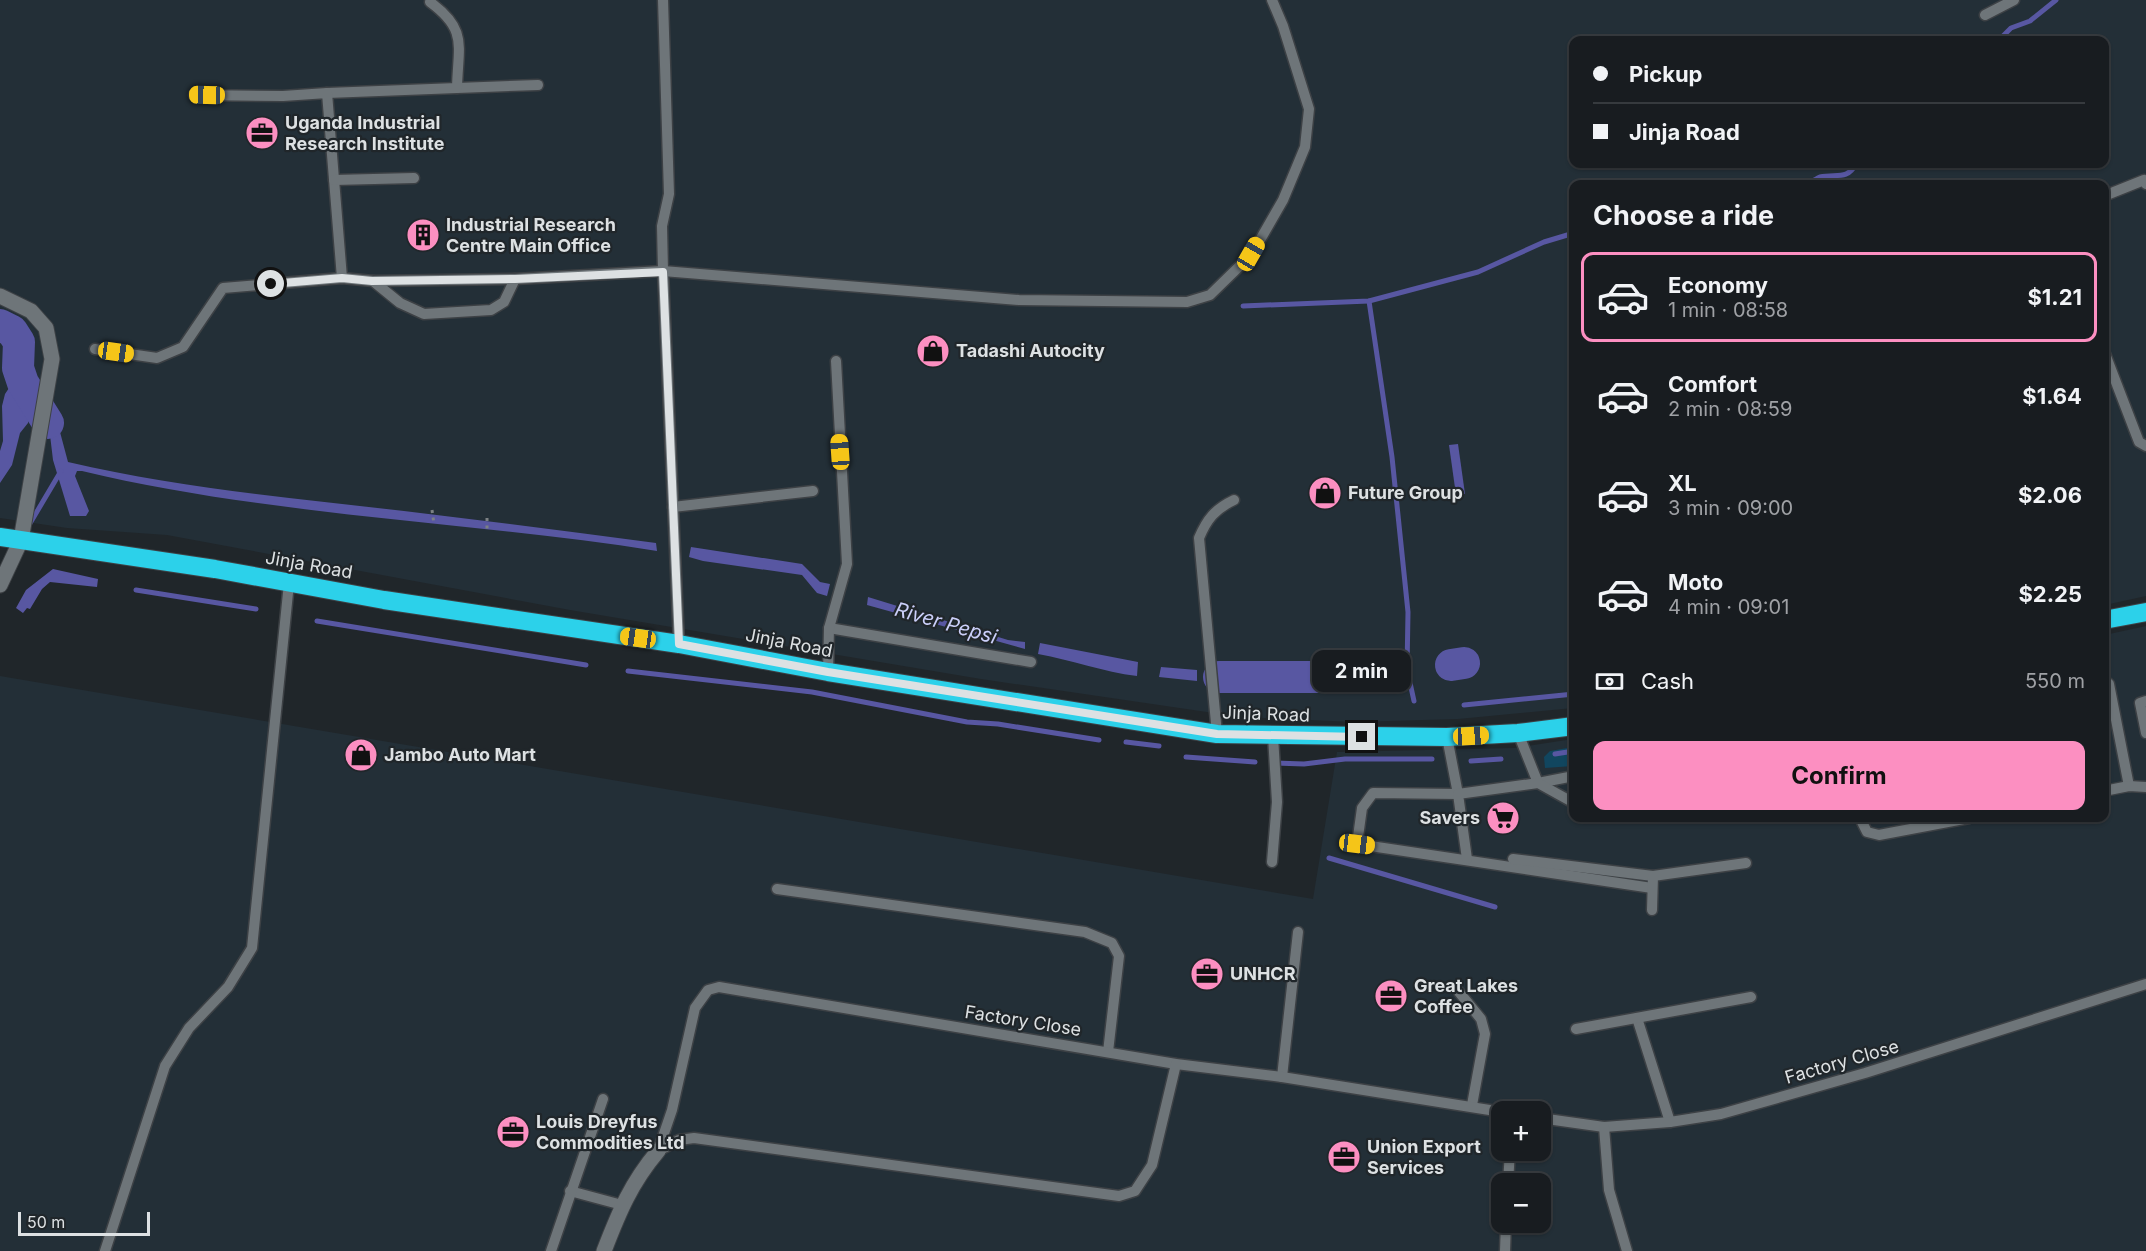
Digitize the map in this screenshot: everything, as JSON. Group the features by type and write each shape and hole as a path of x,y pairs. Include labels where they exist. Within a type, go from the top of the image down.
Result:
{"highway":[{"name":"Jinja Road","path":"0,537 204,567 289,584 679,644 828,672 1217,734 1447,737 1518,733 1569,727"},
{"path":"2109,619 2146,612"}],"street":[{"path":"0,296 31,311 46,328 52,359 21,540 0,585"},
{"path":"604,1251 622,1205 637,1176 658,1151"}],"lane":[{"path":"663,0 669,194 662,226 663,272 679,644"},
{"path":"95,349 157,358 183,347 224,288 342,278 372,281 515,279 663,272 1019,300 1188,302 1210,295 1251,254 1283,200 1305,147 1309,109 1283,26 1272,0"},
{"path":"1985,15 2014,0"},
{"path":"430,2 454,24 458,36 457,88"},
{"path":"194,95 283,96 538,85"},
{"path":"327,93 342,278"},
{"path":"334,180 414,178"},
{"path":"2109,194 2145,181"},
{"path":"372,281 400,303 424,314 491,310 504,303 515,279"},
{"path":"828,672 829,628 848,564 836,361"},
{"path":"2109,364 2139,442 2146,446"},
{"path":"673,507 813,491"},
{"path":"1217,734 1199,538 1216,508 1234,500"},
{"path":"105,1251 165,1066 189,1028 228,987 252,948 289,584"},
{"path":"829,628 1031,662"},
{"path":"2109,684 2129,786"},
{"path":"2146,701 2140,703 2146,733"},
{"path":"1518,733 1538,783 1569,800"},
{"path":"1272,862 1277,802 1273,736"},
{"path":"1447,737 1467,857"},
{"path":"1569,777 1458,794 1373,793 1362,808 1357,844 1653,876 1746,863"},
{"path":"2109,790 2129,786 2146,787"},
{"path":"1862,822 1867,832 1879,835 1948,822"},
{"path":"1467,857 1652,888"},
{"path":"1652,910 1653,876"},
{"path":"777,889 1085,932 1112,943 1119,956 1108,1052"},
{"path":"1282,1077 1298,932"},
{"name":"Factory Close","path":"1551,1120 1604,1127 1670,1122 1721,1114 1865,1073 2146,984"},
{"name":"Factory Close","path":"658,1151 672,1110 695,1008 708,990 719,987 1176,1064 1282,1077 1491,1109"},
{"path":"1459,992 1481,1019 1485,1034 1472,1105"},
{"path":"1576,1029 1751,998"},
{"path":"1637,1018 1670,1122"},
{"path":"658,1151 679,1140 694,1138 1119,1196 1135,1191 1152,1165 1176,1064"},
{"path":"551,1251 603,1099"},
{"path":"1604,1127 1608,1190 1627,1251"},
{"path":"570,1191 622,1205"},
{"path":"1505,1251 1506,1233"}],"path":[{"path":"432,510 434,524"},
{"path":"487,518 487,531"}],"shaded area":[{"path":"0,0 2146,0 2146,596 2109,604 2109,180 1569,180 1569,708 1458,719 1354,722 1241,717 981,679 570,610 167,535 67,528 0,518"},
{"path":"2146,626 2146,1251 0,1251 0,676 1313,899 1337,752 1514,748 1569,740 1569,822 2109,822 2109,634"},
{"path":"1569,748 1569,766 1545,768 1544,757 1550,751"}],"water":[{"path":"0,315 13,320 24,335 28,379 32,389 28,423 20,433 12,465 0,483 0,451 3,441 2,406 5,394 11,385 12,336 0,327"},
{"path":"50,416 60,432 68,462 151,479 235,491 656,543 657,551 224,498 82,471 77,471 75,476 89,511 86,516 70,516 53,460 50,435 47,429"},
{"path":"1458,444 1465,494 1456,495 1449,445"},
{"path":"691,547 802,564 820,582 830,584 827,596 817,593 802,575 703,561 689,557"},
{"path":"53,569 98,579 97,587 50,582 42,589 30,609 27,608 23,613 16,608 26,590"},
{"path":"868,597 1008,640 1025,642 1025,649 867,605"},
{"path":"1040,643 1138,662 1137,676 1038,654"},
{"path":"1161,667 1197,670 1197,681 1159,677"},
{"path":"1397,667 1397,676 1324,681 1324,672"},
{"path":"1307,668 1308,682 1219,683 1220,673"}],"waterway":[{"path":"2003,36 2011,28 2030,21 2056,0"},
{"path":"1814,180 1825,176 1845,175 1853,168"},
{"path":"1243,306 1369,301 1478,272 1544,242 1569,234"},
{"path":"1369,301 1392,457 1408,612 1407,669 1414,701"},
{"path":"0,325 12,331 19,342 18,368 23,383 48,423"},
{"path":"29,525 61,471"},
{"path":"136,590 256,609"},
{"path":"317,621 586,665"},
{"name":"River Pepsi","path":"1451,665 1464,663"},
{"path":"628,671 812,692 967,722 998,724 1099,740"},
{"name":"River Pepsi","path":"1219,677 1320,677 1397,671"},
{"path":"1464,705 1569,694"},
{"path":"1126,742 1159,746"},
{"path":"1555,754 1569,752"},
{"path":"1186,757 1255,762"},
{"path":"1275,763 1304,764 1345,759 1432,759"},
{"path":"1471,761 1501,759"},
{"path":"1329,858 1495,907"}],"place":[{"name":"Uganda Industrial Research Institute","path":"262,133"},
{"name":"Industrial Research Centre Main Office","path":"423,235"},
{"name":"Tadashi Autocity","path":"933,351"},
{"name":"Future Group","path":"1325,493"},
{"name":"Jambo Auto Mart","path":"361,755"},
{"name":"Savers","path":"1503,818"},
{"name":"UNHCR","path":"1207,974"},
{"name":"Great Lakes Coffee","path":"1391,996"},
{"name":"Louis Dreyfus Commodities Ltd","path":"513,1132"},
{"name":"Union Export Services","path":"1344,1157"}],"route":[{"path":"271,284 342,278 372,281 515,279 663,272 679,644 828,672 1217,734 1362,737"}]}
